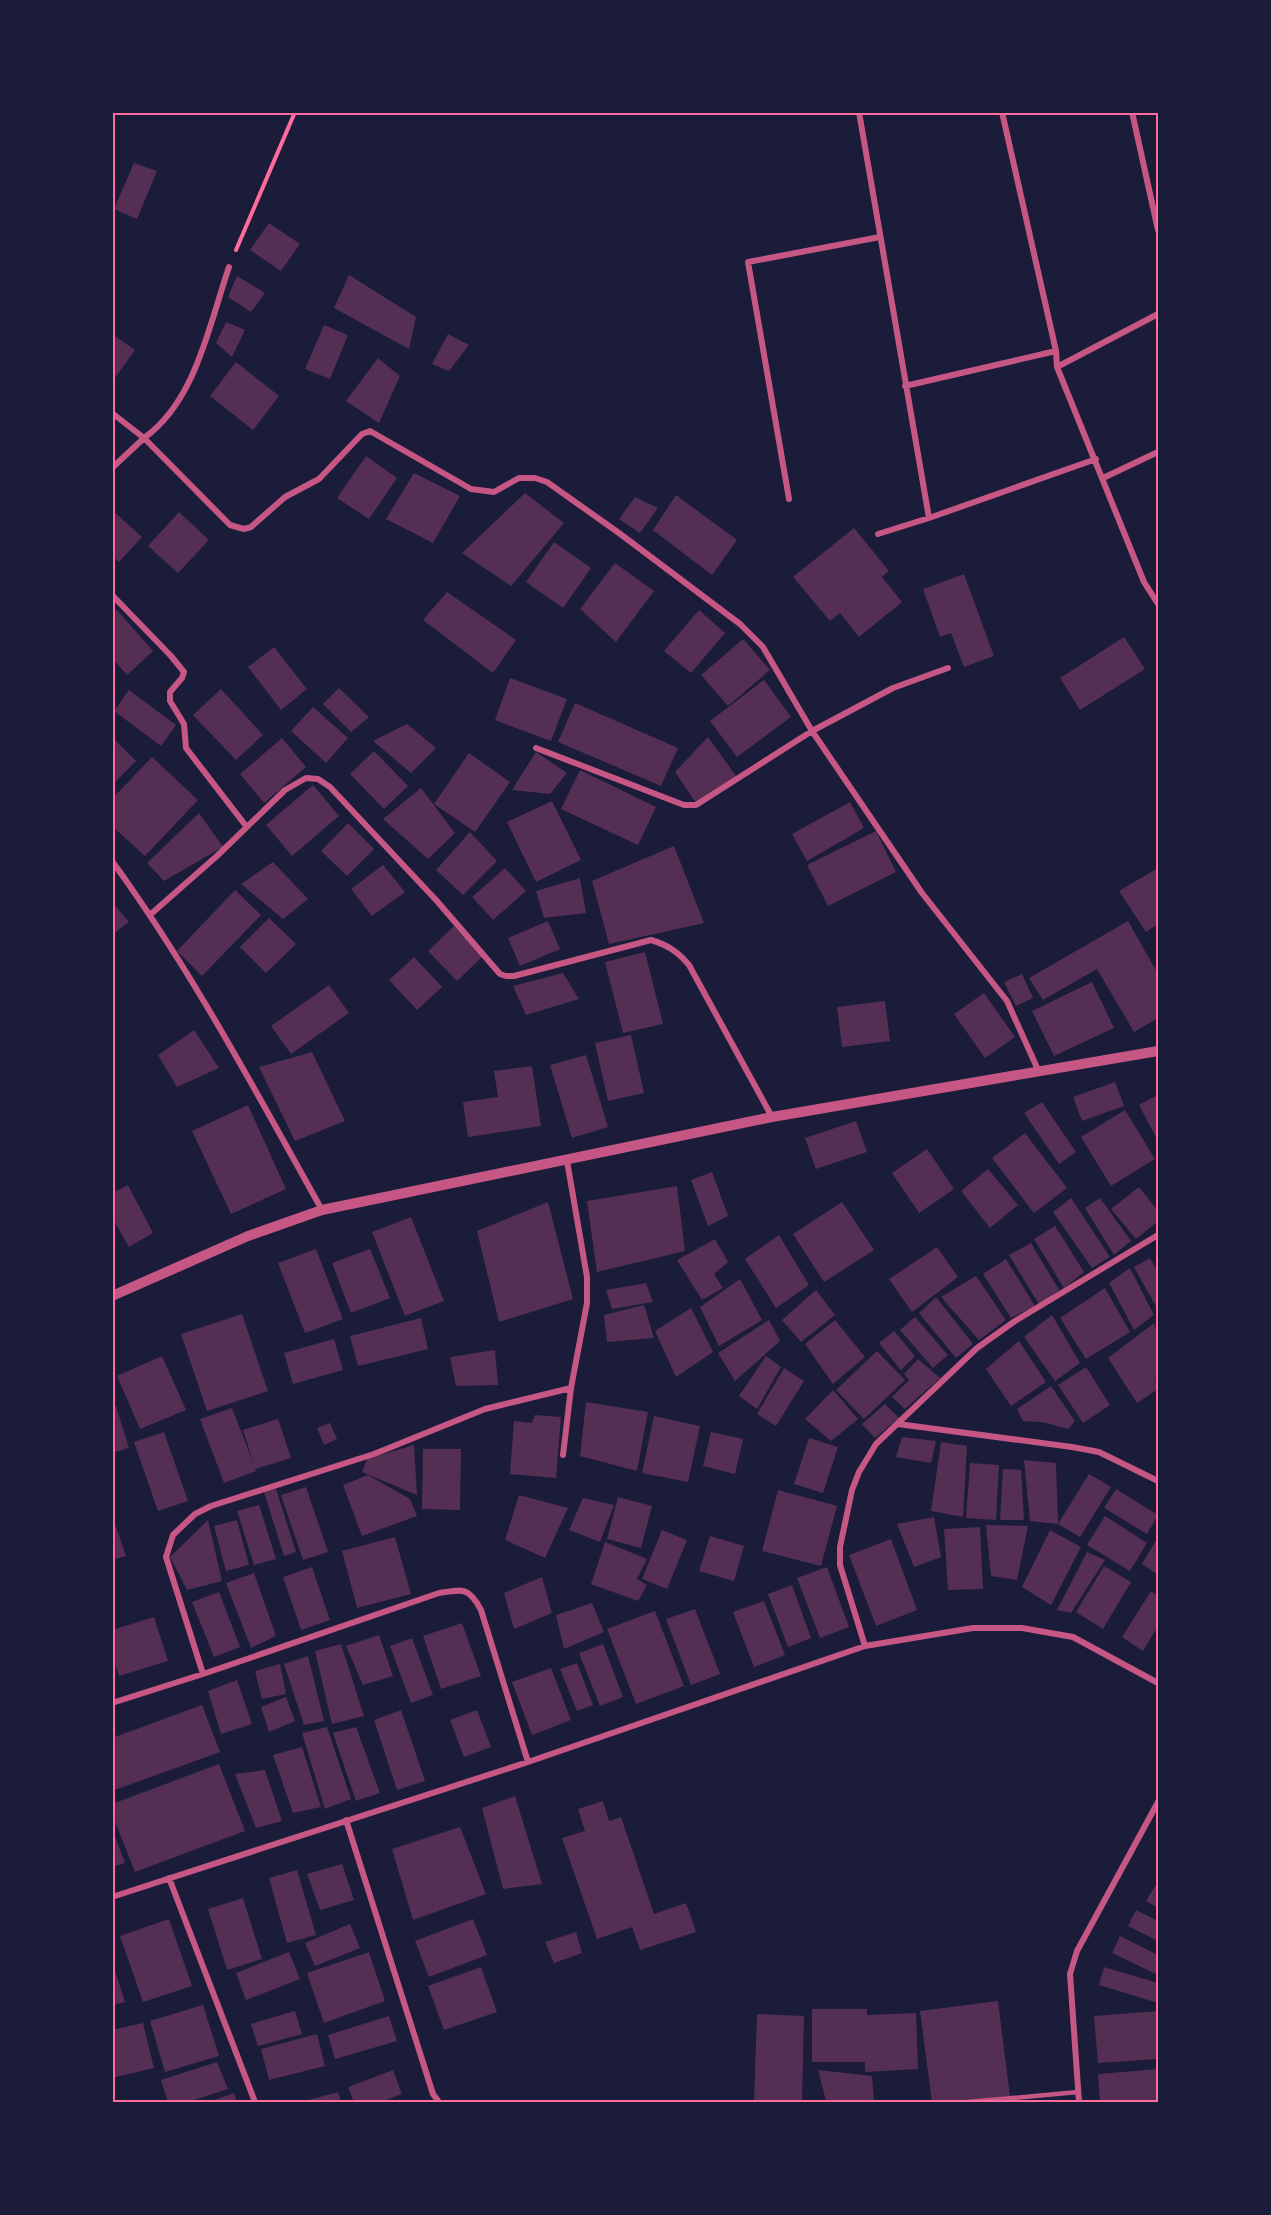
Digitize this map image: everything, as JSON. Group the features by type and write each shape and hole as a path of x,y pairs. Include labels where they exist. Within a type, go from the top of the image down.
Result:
{"street":[{"path":"860,112 929,518"},
{"path":"1002,112 1056,351 1057,367 1144,582 1158,604"},
{"path":"1132,112 1158,230"},
{"path":"789,499 748,262 880,237"},
{"path":"112,468 159,427 173,411 188,387 229,267"},
{"path":"1057,367 1158,315"},
{"path":"905,386 1056,351"},
{"path":"112,413 144,438 230,525 244,529 250,527 285,497 319,479 362,434 370,431 471,489 494,492 519,478 535,478 547,482 619,533 753,636 763,647 813,731 922,893 1007,1001 1040,1072"},
{"path":"1103,478 1158,452"},
{"path":"878,534 1096,459"},
{"path":"112,595 184,672 182,678 170,692 170,701 184,724 186,748 246,826"},
{"path":"536,748 689,806 701,803 813,731 892,688 948,668"},
{"path":"151,914 218,855 285,790 306,778 318,778 330,787 428,891 500,974 506,976 651,940 665,944 678,952 690,965 772,1117"},
{"path":"112,861 151,914 322,1210"},
{"path":"112,1296 248,1236 322,1210 772,1117 1158,1051"},
{"path":"562,1455 571,1388 587,1303 587,1277 567,1161"},
{"path":"865,1646 840,1565 840,1547 850,1500 859,1472 876,1444 977,1348 1015,1321 1158,1235"},
{"path":"203,1674 166,1557 173,1535 195,1514 211,1506 374,1454 485,1409 571,1388"},
{"path":"898,1424 1072,1446 1099,1452 1158,1481"},
{"path":"112,1703 439,1593 461,1590 474,1597 481,1610 528,1762"},
{"path":"112,1897 528,1762 865,1646 973,1628 1022,1628 1072,1637 1158,1683"},
{"path":"1080,2103 1070,1974 1077,1951 1158,1802"},
{"path":"346,1820 433,2094 439,2103"},
{"path":"169,1878 255,2103"}],"lane":[{"path":"968,2103 1078,2092"}],"path":[{"path":"229,267 295,112"}],"building":[{"path":"134,163 157,171 137,219 114,209"},
{"path":"269,223 300,244 281,271 250,250"},
{"path":"349,275 416,317 409,349 334,308"},
{"path":"237,276 265,293 251,312 228,297"},
{"path":"226,322 245,330 232,357 216,343"},
{"path":"324,325 348,335 330,379 305,369"},
{"path":"112,334 135,350 112,382"},
{"path":"448,334 469,345 449,371 432,364"},
{"path":"378,358 400,376 379,423 346,401"},
{"path":"236,362 279,396 253,430 210,396"},
{"path":"366,456 397,478 369,519 337,498"},
{"path":"414,473 460,496 433,543 386,519"},
{"path":"525,493 564,523 511,586 462,553"},
{"path":"676,495 737,540 712,575 653,530"},
{"path":"635,497 658,508 640,533 619,519"},
{"path":"112,510 142,537 119,562 112,556"},
{"path":"179,512 209,540 178,573 148,546"},
{"path":"854,528 889,571 882,577 902,602 859,637 840,613 830,621 793,577"},
{"path":"554,542 591,568 563,608 526,582"},
{"path":"615,563 654,591 616,642 580,609"},
{"path":"964,574 994,656 964,667 951,633 940,637 923,589"},
{"path":"447,592 516,640 493,673 423,620"},
{"path":"117,610 153,651 127,675 112,658 112,614"},
{"path":"699,610 725,633 691,673 664,651"},
{"path":"1124,637 1145,669 1080,710 1060,678"},
{"path":"743,639 770,670 728,706 701,675"},
{"path":"274,647 307,689 281,710 248,667"},
{"path":"510,678 567,699 551,741 495,720"},
{"path":"764,680 791,717 737,757 710,721"},
{"path":"339,688 369,717 351,732 323,704"},
{"path":"221,689 263,735 236,760 193,715"},
{"path":"129,690 176,725 161,746 114,711"},
{"path":"575,703 678,748 661,786 558,742"},
{"path":"313,707 348,738 326,763 291,731"},
{"path":"407,724 436,748 411,773 373,741"},
{"path":"112,737 136,761 112,785"},
{"path":"708,737 736,776 696,803 675,772"},
{"path":"282,738 306,767 264,803 240,774"},
{"path":"374,751 408,786 384,809 350,774"},
{"path":"536,752 567,773 550,794 512,790"},
{"path":"469,753 510,782 475,832 434,804"},
{"path":"152,757 198,800 145,856 112,826 112,799"},
{"path":"580,770 656,807 638,845 561,809"},
{"path":"313,785 339,816 292,856 266,825"},
{"path":"421,788 455,833 428,859 383,819"},
{"path":"552,801 581,860 536,882 507,822"},
{"path":"850,802 864,828 807,861 792,834"},
{"path":"199,813 223,847 164,881 147,863"},
{"path":"348,823 374,849 347,876 321,851"},
{"path":"876,831 896,872 828,906 807,865"},
{"path":"470,832 497,861 463,895 436,870"},
{"path":"674,846 704,923 609,944 592,881"},
{"path":"273,862 308,899 283,919 241,884"},
{"path":"383,865 405,892 372,916 351,889"},
{"path":"505,868 526,891 493,920 472,897"},
{"path":"1158,868 1158,924 1146,932 1119,891"},
{"path":"580,878 586,913 544,918 536,891"},
{"path":"235,890 261,915 202,976 177,951"},
{"path":"112,902 129,922 112,935"},
{"path":"269,918 296,944 266,973 240,947"},
{"path":"548,921 560,949 520,966 508,938"},
{"path":"1128,921 1158,974 1158,1018 1134,1032 1097,969 1043,1000 1029,978"},
{"path":"454,926 483,956 457,981 428,951"},
{"path":"645,952 663,1024 623,1033 605,962"},
{"path":"414,957 442,987 417,1010 389,980"},
{"path":"563,973 579,999 526,1015 513,986"},
{"path":"1022,974 1033,998 1016,1006 1004,982"},
{"path":"1092,982 1114,1028 1054,1056 1032,1011"},
{"path":"329,985 349,1013 291,1054 271,1026"},
{"path":"984,993 1015,1037 985,1058 954,1014"},
{"path":"885,1001 890,1041 842,1047 837,1007"},
{"path":"194,1030 219,1068 177,1087 158,1055"},
{"path":"631,1035 644,1093 608,1101 595,1043"},
{"path":"312,1052 345,1121 295,1141 259,1067"},
{"path":"586,1055 608,1127 572,1138 550,1065"},
{"path":"532,1066 541,1126 468,1137 463,1102 498,1097 494,1071"},
{"path":"1115,1082 1124,1106 1082,1121 1073,1097"},
{"path":"1158,1095 1158,1141 1139,1105"},
{"path":"1042,1102 1076,1152 1059,1164 1024,1113"},
{"path":"248,1105 286,1189 231,1214 192,1131"},
{"path":"1125,1110 1155,1159 1111,1186 1081,1137"},
{"path":"856,1121 867,1152 816,1169 805,1138"},
{"path":"1025,1133 1067,1188 1034,1213 992,1158"},
{"path":"927,1149 954,1189 919,1213 892,1173"},
{"path":"988,1169 1018,1205 990,1228 961,1191"},
{"path":"712,1172 728,1216 708,1226 691,1180"},
{"path":"128,1185 153,1233 129,1247 112,1217 112,1193"},
{"path":"677,1186 685,1251 597,1272 587,1201"},
{"path":"1139,1187 1158,1211 1158,1221 1136,1239 1111,1209"},
{"path":"1071,1198 1110,1257 1092,1268 1053,1212"},
{"path":"1100,1198 1131,1241 1114,1255 1085,1208"},
{"path":"548,1202 573,1299 499,1322 477,1231"},
{"path":"842,1202 874,1250 824,1282 793,1234"},
{"path":"411,1217 444,1301 405,1316 372,1232"},
{"path":"1055,1226 1084,1272 1064,1288 1034,1239"},
{"path":"779,1235 809,1285 776,1308 745,1259"},
{"path":"715,1239 728,1262 714,1274 723,1288 702,1300 677,1260"},
{"path":"1031,1243 1059,1290 1040,1306 1009,1255"},
{"path":"937,1247 958,1277 912,1312 889,1279"},
{"path":"316,1249 343,1319 305,1333 278,1263"},
{"path":"370,1249 390,1298 351,1313 332,1263"},
{"path":"1150,1258 1158,1272 1158,1310 1134,1267"},
{"path":"1006,1259 1035,1306 1011,1318 983,1274"},
{"path":"1130,1268 1154,1315 1134,1330 1109,1283"},
{"path":"976,1276 1006,1320 979,1340 941,1297"},
{"path":"740,1279 762,1320 719,1346 700,1307"},
{"path":"646,1283 653,1302 612,1309 606,1290"},
{"path":"1105,1288 1130,1332 1086,1359 1060,1318"},
{"path":"816,1290 835,1315 801,1342 782,1320"},
{"path":"936,1297 973,1344 956,1358 919,1313"},
{"path":"644,1305 654,1338 607,1342 604,1315"},
{"path":"691,1308 713,1352 676,1377 655,1331"},
{"path":"242,1314 268,1391 207,1411 181,1334"},
{"path":"1052,1315 1080,1363 1055,1381 1024,1337"},
{"path":"915,1317 948,1355 933,1368 900,1330"},
{"path":"421,1318 428,1349 358,1366 350,1336"},
{"path":"769,1320 780,1341 735,1381 718,1353"},
{"path":"835,1320 865,1357 833,1384 805,1344"},
{"path":"1154,1323 1158,1335 1158,1375 1155,1378 1158,1389 1137,1403 1108,1358"},
{"path":"894,1331 915,1356 901,1370 879,1343"},
{"path":"334,1339 343,1370 293,1384 284,1353"},
{"path":"1019,1341 1046,1382 1011,1406 986,1369"},
{"path":"495,1350 498,1385 456,1386 450,1357"},
{"path":"877,1351 905,1380 864,1419 836,1390"},
{"path":"162,1356 186,1410 140,1429 117,1376"},
{"path":"766,1356 781,1367 757,1409 739,1396"},
{"path":"918,1359 940,1378 905,1409 892,1397 909,1380 904,1374"},
{"path":"1086,1367 1110,1405 1083,1423 1058,1385"},
{"path":"784,1368 804,1381 776,1426 757,1414"},
{"path":"1051,1386 1075,1421 1068,1429 1042,1422 1023,1421 1017,1409"},
{"path":"833,1390 858,1419 831,1441 805,1419"},
{"path":"586,1402 648,1412 637,1471 580,1456"},
{"path":"885,1404 899,1418 875,1438 862,1424"},
{"path":"116,1406 129,1448 112,1453 112,1407"},
{"path":"232,1408 254,1465 243,1430 278,1419 291,1458 255,1469 256,1471 224,1483 200,1419"},
{"path":"535,1415 561,1417 556,1478 510,1474 514,1421 532,1423"},
{"path":"654,1416 700,1426 688,1482 642,1473"},
{"path":"330,1423 337,1439 324,1445 317,1428"},
{"path":"164,1432 188,1501 158,1511 134,1442"},
{"path":"711,1432 743,1439 735,1474 703,1466"},
{"path":"902,1437 936,1441 931,1463 896,1457"},
{"path":"809,1438 838,1447 823,1493 794,1484"},
{"path":"941,1442 967,1446 963,1517 931,1511"},
{"path":"414,1445 417,1495 362,1472 367,1459"},
{"path":"423,1449 461,1449 460,1510 422,1509"},
{"path":"1024,1460 1056,1463 1058,1524 1030,1521"},
{"path":"970,1463 999,1465 996,1520 966,1518"},
{"path":"1003,1469 1021,1470 1024,1520 1000,1520"},
{"path":"1089,1474 1111,1487 1080,1537 1058,1524"},
{"path":"368,1475 410,1499 417,1516 362,1536 343,1485"},
{"path":"306,1487 328,1552 303,1560 281,1495"},
{"path":"276,1489 296,1552 284,1556 264,1492"},
{"path":"1116,1489 1158,1515 1147,1534 1104,1508"},
{"path":"778,1490 837,1506 821,1566 762,1551"},
{"path":"519,1495 568,1508 545,1558 505,1540"},
{"path":"618,1497 652,1506 641,1548 607,1539"},
{"path":"583,1498 614,1505 600,1542 569,1530"},
{"path":"259,1505 276,1559 254,1565 237,1511"},
{"path":"112,1515 126,1556 112,1560"},
{"path":"1105,1516 1147,1543 1130,1571 1087,1545"},
{"path":"934,1517 941,1557 914,1567 897,1524"},
{"path":"208,1520 222,1581 187,1590 170,1557"},
{"path":"237,1520 249,1565 226,1571 214,1526"},
{"path":"986,1525 1028,1526 1017,1580 991,1576"},
{"path":"980,1527 983,1589 948,1590 944,1529"},
{"path":"662,1530 687,1540 667,1589 642,1579"},
{"path":"1050,1530 1081,1547 1051,1605 1022,1587"},
{"path":"710,1536 744,1546 734,1581 699,1571"},
{"path":"395,1537 411,1594 357,1608 342,1551"},
{"path":"1158,1537 1158,1575 1142,1564"},
{"path":"891,1539 917,1610 876,1626 849,1555"},
{"path":"605,1542 647,1559 637,1579 647,1585 638,1601 591,1584"},
{"path":"1087,1552 1105,1560 1071,1613 1057,1610"},
{"path":"1104,1566 1131,1582 1103,1629 1076,1612"},
{"path":"312,1567 330,1620 301,1630 283,1577"},
{"path":"827,1567 849,1627 820,1638 797,1578"},
{"path":"254,1573 276,1636 251,1648 226,1583"},
{"path":"542,1577 552,1613 514,1629 504,1593"},
{"path":"792,1585 811,1638 788,1647 768,1594"},
{"path":"1151,1591 1158,1596 1158,1626 1143,1651 1122,1637"},
{"path":"219,1592 240,1647 214,1657 192,1602"},
{"path":"764,1601 785,1655 754,1667 733,1612"},
{"path":"592,1603 604,1632 564,1649 556,1615"},
{"path":"695,1609 720,1674 691,1685 666,1619"},
{"path":"655,1611 684,1686 636,1704 607,1629"},
{"path":"154,1617 168,1661 119,1676 112,1654 112,1630"},
{"path":"462,1623 481,1676 441,1689 423,1636"},
{"path":"379,1635 393,1676 363,1685 346,1646"},
{"path":"412,1638 433,1695 411,1703 390,1646"},
{"path":"341,1644 364,1716 332,1724 315,1651"},
{"path":"603,1644 623,1697 600,1706 579,1653"},
{"path":"308,1656 324,1721 304,1725 284,1664"},
{"path":"577,1663 593,1705 577,1711 560,1669"},
{"path":"280,1664 286,1694 262,1699 255,1671"},
{"path":"551,1668 571,1720 532,1735 512,1682"},
{"path":"237,1680 252,1724 221,1734 208,1691"},
{"path":"286,1697 295,1721 269,1732 261,1707"},
{"path":"202,1705 220,1752 112,1791 112,1738"},
{"path":"401,1710 425,1781 397,1790 374,1720"},
{"path":"477,1710 491,1747 464,1757 450,1720"},
{"path":"327,1727 351,1799 325,1809 302,1733"},
{"path":"356,1727 380,1793 356,1801 333,1733"},
{"path":"302,1747 321,1807 293,1813 273,1755"},
{"path":"219,1764 245,1831 135,1872 112,1814 112,1804"},
{"path":"265,1770 282,1821 256,1828 235,1774"},
{"path":"515,1796 542,1884 503,1889 482,1808"},
{"path":"603,1801 609,1821 621,1817 654,1914 686,1903 696,1932 640,1950 632,1927 597,1939 562,1838 585,1831 578,1809"},
{"path":"460,1827 486,1894 413,1920 392,1849"},
{"path":"112,1828 125,1863 112,1867"},
{"path":"342,1864 354,1900 320,1910 307,1874"},
{"path":"297,1870 316,1935 287,1943 269,1878"},
{"path":"1155,1886 1158,1888 1158,1908 1146,1901"},
{"path":"243,1898 262,1959 227,1970 208,1909"},
{"path":"1136,1910 1158,1921 1158,1941 1128,1926"},
{"path":"169,1919 192,1986 143,2002 120,1936"},
{"path":"473,1919 487,1955 429,1977 415,1941"},
{"path":"350,1924 360,1948 315,1966 305,1943"},
{"path":"576,1932 582,1953 554,1963 545,1942"},
{"path":"1120,1936 1158,1955 1158,1975 1112,1953"},
{"path":"289,1952 300,1979 246,2000 236,1973"},
{"path":"369,1952 385,2001 324,2023 307,1973"},
{"path":"112,1961 125,2002 112,2005"},
{"path":"481,1967 497,2012 444,2030 428,1986"},
{"path":"1104,1967 1158,1983 1158,2003 1099,1985"},
{"path":"998,2001 1010,2096 960,2102 932,2102 920,2011"},
{"path":"203,2005 219,2056 165,2072 150,2021"},
{"path":"812,2009 867,2009 867,2015 916,2013 918,2069 865,2072 865,2062 812,2062"},
{"path":"295,2011 302,2034 258,2046 251,2024"},
{"path":"1158,2011 1158,2059 1098,2063 1094,2016"},
{"path":"757,2014 804,2016 802,2102 754,2102"},
{"path":"389,2016 397,2041 335,2059 328,2035"},
{"path":"143,2023 154,2068 112,2078 112,2030"},
{"path":"317,2034 325,2066 269,2080 261,2049"},
{"path":"217,2062 228,2089 188,2102 168,2102 161,2080"},
{"path":"1158,2069 1158,2102 1100,2102 1098,2074"},
{"path":"393,2070 402,2094 381,2102 354,2102 348,2087"},
{"path":"818,2070 872,2076 874,2100 826,2101"},
{"path":"338,2092 341,2102 301,2102"},
{"path":"234,2093 237,2102 208,2102"}]}
